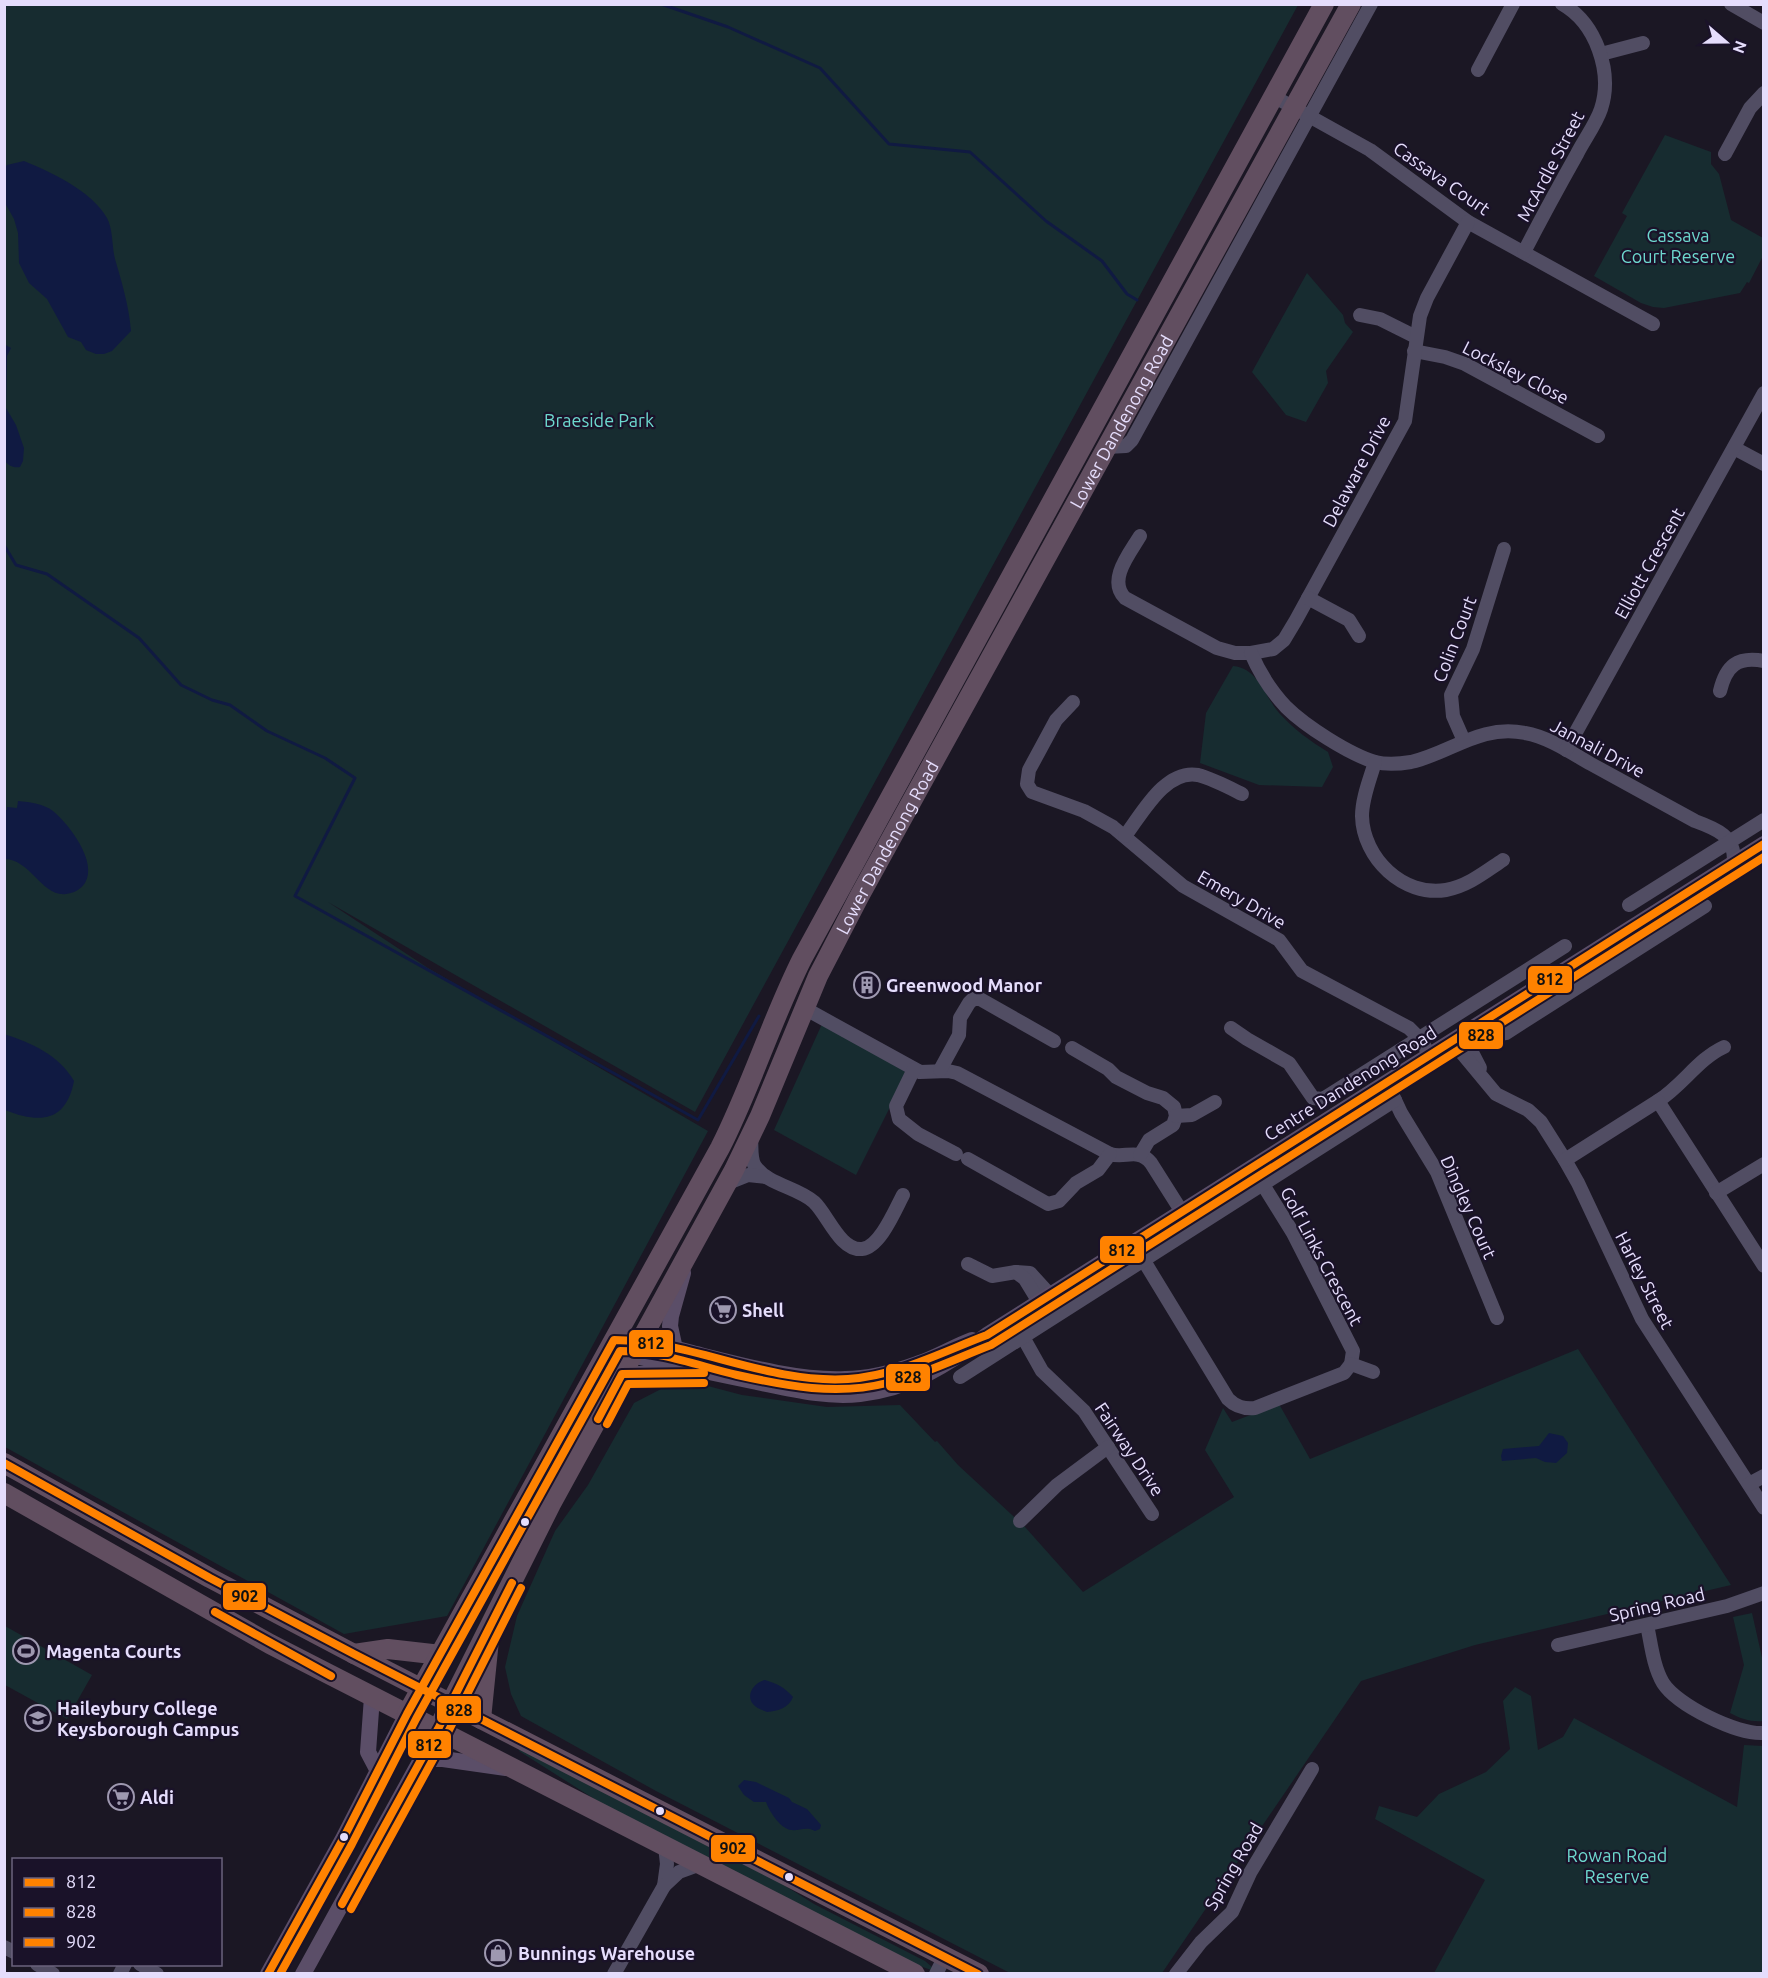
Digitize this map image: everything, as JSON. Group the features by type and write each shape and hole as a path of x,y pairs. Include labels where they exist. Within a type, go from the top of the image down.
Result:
{"highway":[{"name":"Lower Dandenong Road","path":"407,1714 729,1131 747,1092 781,1002 802,959 1324,4"},
{"name":"Lower Dandenong Road","path":"438,1729 548,1511 728,1183 776,1080 826,959 1107,447 1302,112 1351,4"},
{"path":"4,1463 210,1578 354,1654 951,1964 979,1974"},
{"path":"4,1492 270,1644 915,1974"},
{"path":"481,1719 490,1628"},
{"path":"354,1654 388,1649 441,1655"}],"main road":[{"name":"Centre Dandenong Road","path":"636,1348 715,1373 837,1395 861,1394 895,1386 919,1377 956,1359 1012,1318 1764,844"},
{"path":"675,1348 670,1326 671,1317 687,1258"},
{"name":"Centre Dandenong Road","path":"611,1345 636,1348 675,1348 795,1375 846,1379 889,1373 919,1364 950,1348 987,1335"},
{"path":"622,1374 715,1373"},
{"path":"372,1697 368,1752 378,1771"},
{"path":"268,1974 337,1849 407,1714"},
{"path":"303,1974 438,1729"},
{"path":"422,1759 443,1759 516,1770"}],"street":[{"name":"Lower Dandenong Road","path":"1107,447 1119,448 1129,444 1302,112 1371,4"},
{"path":"1478,70 1514,4"},
{"name":"McArdle Street","path":"1524,252 1601,109 1605,81 1601,54 1589,30 1562,4"},
{"path":"1731,4 1764,23"},
{"path":"1601,54 1642,43"},
{"path":"1725,154 1750,108 1764,93"},
{"name":"Cassava Court","path":"1273,96 1370,150 1468,222 1653,324"},
{"name":"Delaware Drive","path":"1256,652 1290,630 1405,421 1420,316 1427,298 1468,222"},
{"path":"1360,315 1380,319 1416,337"},
{"name":"Locksley Close","path":"1414,351 1445,357 1465,364 1598,436"},
{"name":"Elliott Crescent","path":"1566,750 1764,393"},
{"path":"1734,448 1764,464"},
{"path":"1140,536 1118,577 1118,587 1122,595 1217,648 1234,654 1256,652"},
{"name":"Colin Court","path":"1464,741 1453,716 1451,695 1473,649 1504,549"},
{"path":"1308,598 1349,620 1359,636"},
{"name":"Jannali Drive","path":"1256,652 1264,675 1278,697 1298,717 1343,746 1375,762 1389,764 1414,761 1479,735 1513,731 1534,735 1566,750 1695,821 1717,830 1725,845"},
{"path":"1720,691 1727,671 1738,661 1754,659 1764,661"},
{"name":"Emery Drive","path":"1073,702 1056,720 1029,770 1027,784 1036,795 1084,811 1125,836 1163,871 1184,886 1279,940 1302,971 1403,1025 1419,1038 1430,1055"},
{"path":"1375,762 1363,804 1364,828 1367,841 1376,857 1396,878 1418,887 1444,890 1467,883 1503,860"},
{"path":"1125,836 1163,787 1183,775 1199,776 1242,794"},
{"path":"1629,905 1764,820"},
{"path":"1725,845 1735,851 1734,862"},
{"path":"1677,899 1687,917"},
{"path":"1464,1034 1506,1033 1705,906"},
{"name":"Centre Dandenong Road","path":"1231,1028 1289,1064 1313,1098 1323,1099 1565,946"},
{"path":"940,1071 959,1035 960,1018 973,999 980,999 1054,1041"},
{"path":"804,1008 914,1069 927,1073 940,1071 957,1073 1110,1154 1140,1155 1151,1163 1182,1212"},
{"name":"Harley Street","path":"1464,1034 1486,1081 1496,1094 1535,1116 1565,1160 1642,1319 1764,1508"},
{"path":"1565,1160 1673,1091 1708,1055 1724,1047"},
{"path":"1072,1048 1108,1069 1116,1077 1147,1093 1167,1100 1174,1107 1176,1116 1173,1125 1149,1140 1140,1155"},
{"path":"914,1069 896,1106 898,1119 918,1134 1048,1204 1059,1201 1076,1183 1098,1170 1110,1154"},
{"name":"Dingley Court","path":"1381,1087 1437,1172 1497,1318"},
{"path":"1658,1101 1764,1266"},
{"path":"1176,1116 1192,1115 1215,1102"},
{"path":"960,1377 1263,1185 1395,1106"},
{"path":"751,1136 753,1162 768,1178"},
{"path":"1716,1193 1764,1164"},
{"name":"Golf Links Crescent","path":"1252,1167 1302,1250 1353,1351 1351,1364"},
{"path":"728,1183 752,1174 768,1178 810,1199 847,1245 855,1248 866,1248 878,1240 903,1195"},
{"path":"1144,1261 1233,1405 1243,1408 1255,1407 1340,1375 1351,1364 1373,1372"},
{"path":"968,1264 992,1276 1016,1272 1030,1273 1045,1298"},
{"name":"Fairway Drive","path":"1012,1318 1042,1371 1084,1411 1152,1514"},
{"path":"1020,1521 1058,1485 1108,1447"},
{"path":"1749,1484 1764,1476"},
{"name":"Spring Road","path":"1557,1645 1727,1606 1764,1593"},
{"path":"1647,1625 1659,1676 1673,1694 1727,1726 1746,1732 1764,1733"},
{"name":"Spring Road","path":"1176,1974 1201,1942 1232,1912 1250,1873 1312,1769"},
{"path":"664,1846 667,1864 664,1886"},
{"path":"614,1974 664,1886 679,1872 701,1864"},
{"path":"936,1974 951,1964"},
{"path":"39,1966 53,1974"},
{"path":"142,1966 157,1974"}],"green space":[{"name":"Braeside Park","path":"4,5 1298,5 695,1112 328,902 428,968 708,1131 447,1616 344,1634 5,1447"},
{"name":"Cassava Court Reserve","path":"1665,135 1711,152 1711,164 1719,174 1731,220 1763,238 1763,256 1749,283 1747,282 1740,293 1664,308 1653,307 1641,303 1594,276 1627,216 1622,213"},
{"path":"1307,273 1343,315 1345,323 1353,332 1326,371 1328,383 1306,422 1286,415 1252,372"},
{"path":"1233,666 1249,672 1286,720 1328,752 1333,767 1322,787 1259,785 1200,763 1206,713"},
{"path":"822,1024 906,1072 856,1175 774,1130"},
{"path":"1578,1349 1731,1585 1475,1645 1361,1681 1162,1973 1010,1973 656,1791 521,1716 511,1694 505,1667 517,1616 555,1531 588,1485 634,1403 663,1388 704,1385 742,1395 827,1407 900,1405 958,1465 1025,1527 1083,1592 1234,1497 1205,1450 1223,1408 1232,1422 1279,1404 1310,1459"},
{"path":"1752,1613 1763,1662 1763,1721 1746,1720 1730,1713 1744,1665 1733,1617"},
{"name":"Magenta Courts","path":"5,1626 92,1675 67,1719 5,1685"},
{"name":"Rowan Road Reserve","path":"1515,1687 1531,1696 1538,1750 1563,1737 1574,1718 1737,1807 1744,1745 1763,1746 1763,1973 1434,1973 1485,1880 1375,1819 1379,1806 1417,1817 1439,1794 1486,1772 1510,1749 1503,1701"},
{"path":"520,1748 760,1870 814,1904 925,1961 932,1967 931,1970 912,1963 607,1807 519,1751"}],"water":[{"path":"24,161 81,191 92,199 107,218 131,331 112,351 96,354 86,350 81,342 68,337 47,299 29,283 19,263 18,233 14,219 5,203 4,168 7,165"},
{"path":"4,344 11,348 7,356 6,408 16,425 24,448 20,467 11,466 5,461"},
{"path":"18,801 37,804 49,809 60,817 74,834 88,865 85,883 79,889 69,894 50,890 22,865 5,859 5,810 7,807 17,808"},
{"path":"4,1034 44,1051 68,1072 74,1081 65,1105 58,1112 40,1118 5,1110"},
{"path":"1549,1433 1563,1436 1568,1443 1567,1453 1556,1463 1536,1458 1502,1461 1503,1449 1539,1446"},
{"path":"765,1680 780,1686 793,1697 789,1704 779,1710 767,1712 754,1705 750,1696 752,1689"},
{"path":"744,1780 756,1782 807,1809 821,1825 820,1829 815,1831 791,1830 782,1826 766,1802 754,1802 744,1795 738,1786"}],"waterway":[{"path":"661,4 728,27 820,68 889,144 970,152 1046,221 1102,261 1127,294 1137,300"},
{"path":"4,545 16,565 47,574 139,638 181,685 212,700 230,705 267,731 325,758 355,778 295,896 698,1120 759,1016"}],"transit line":[{"name":"812","path":"268,1974 343,1839 407,1714 614,1340 672,1347 788,1375 818,1379 848,1379 902,1368 987,1335 1764,844"},
{"name":"828","path":"280,1974 352,1844 416,1719 620,1351 665,1356 774,1383 812,1388 850,1389 914,1376 991,1345 1764,857"},
{"name":"812","path":"598,1419 622,1374 704,1373"},
{"name":"828","path":"607,1424 628,1384 704,1383"},
{"name":"902","path":"4,1463 210,1578 354,1654 978,1974"},
{"name":"812","path":"342,1904 438,1729 512,1583"},
{"name":"828","path":"351,1909 447,1734 521,1588"},
{"name":"902","path":"215,1612 331,1676"}],"place":[{"name":"Greenwood Manor","path":"867,985"},
{"name":"Shell","path":"723,1310"},
{"name":"Magenta Courts","path":"26,1651"},
{"name":"Haileybury College Keysborough Campus","path":"38,1718"},
{"name":"Aldi","path":"121,1797"},
{"name":"Bunnings Warehouse","path":"498,1953"}]}
